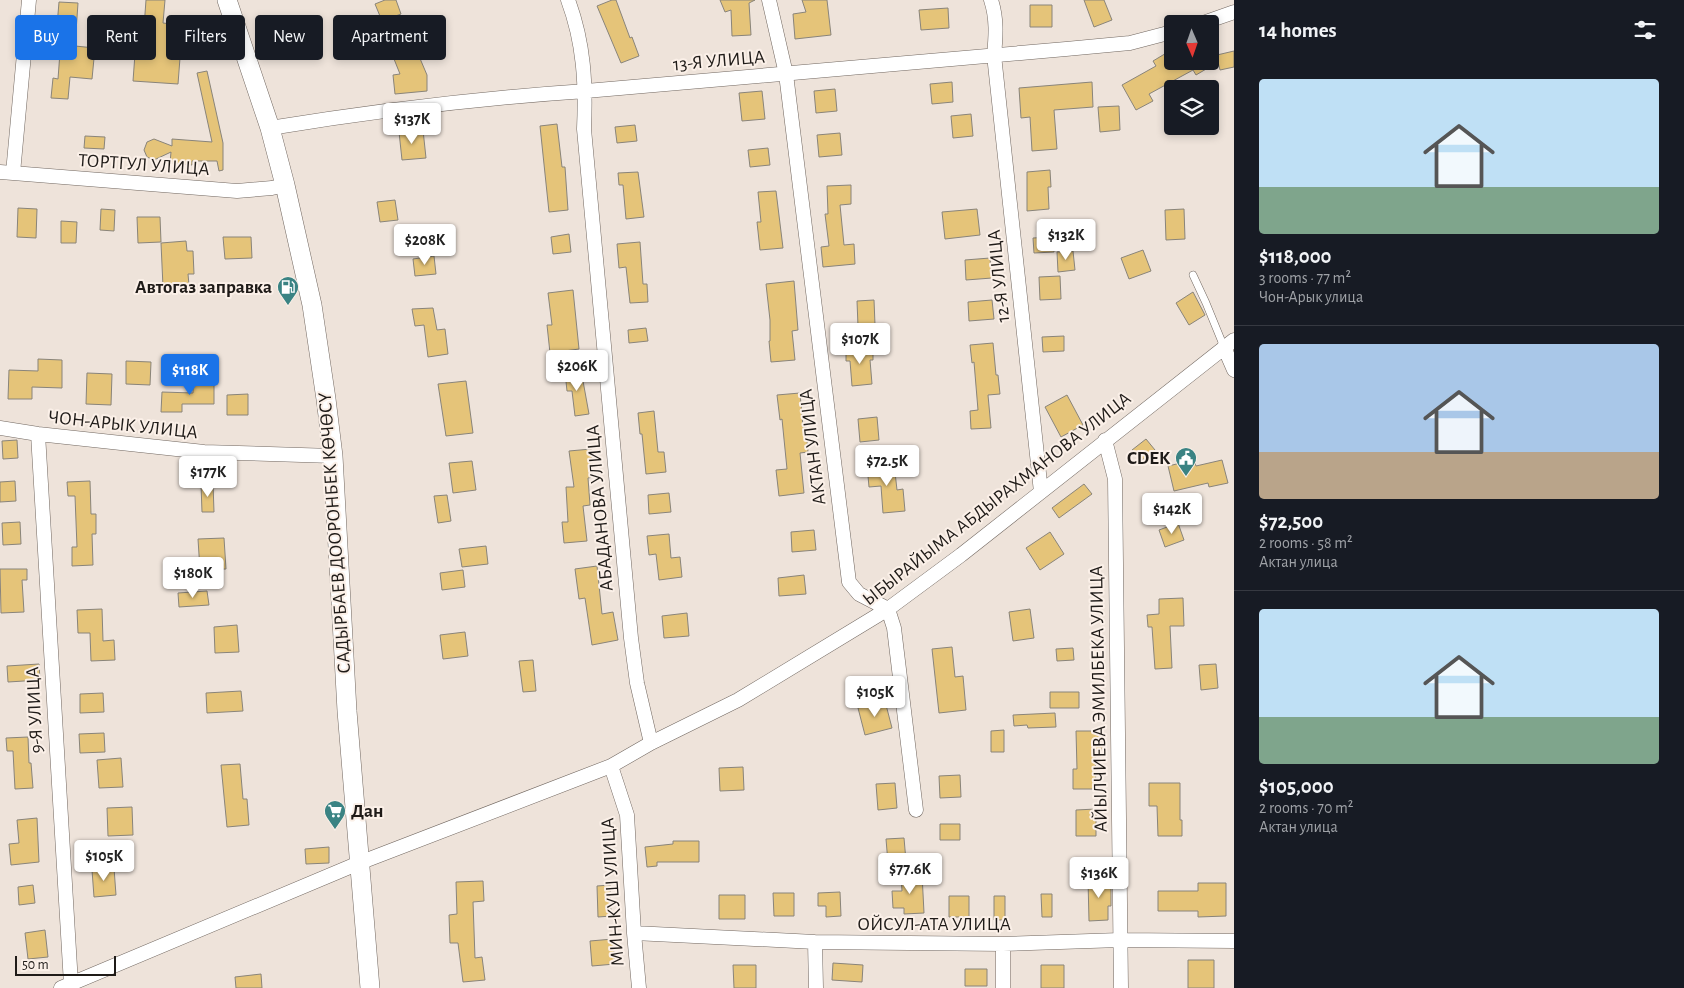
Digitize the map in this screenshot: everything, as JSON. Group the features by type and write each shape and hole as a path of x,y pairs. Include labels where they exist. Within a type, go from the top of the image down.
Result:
{"main road":[{"name":"САДЫРБАЕВ ДООРОНБЕК КӨЧӨСҮ","path":"227,0 270,128 285,185 312,305 326,399 333,456 347,711 370,988"}],"street":[{"path":"6,173 29,0"},
{"name":"АБАДАНОВА УЛИЦА","path":"568,0 583,55 586,91 584,130 631,638 637,683 651,743"},
{"name":"АКТАН УЛИЦА","path":"769,0 786,74 849,582 859,594 888,609"},
{"name":"12-Я УЛИЦА","path":"991,0 994,10 996,34 994,55 1041,492"},
{"path":"1219,17 1234,12"},
{"name":"13-Я УЛИЦА","path":"270,128 337,117 513,96 1130,43 1164,34"},
{"name":"ТОРТГУЛ УЛИЦА","path":"6,173 237,191 285,185"},
{"path":"1229,344 1234,370"},
{"name":"ЫБЫРАЙЫМА АБДЫРАХМАНОВА УЛИЦА","path":"66,986 359,863 612,766 651,743 738,700 888,609 1041,492 1229,344"},
{"name":"ЧОН-АРЫК УЛИЦА","path":"0,428 38,434 204,452 333,456"},
{"name":"9-Я УЛИЦА","path":"38,434 66,986"},
{"name":"АЙЫЛЧИЕВА ЭМИЛБЕКА УЛИЦА","path":"1105,440 1115,479 1121,988"},
{"path":"888,609 894,628 916,810"},
{"name":"МИН-КУШ УЛИЦА","path":"612,766 627,814 639,988"},
{"name":"ОЙСУЛ-АТА УЛИЦА","path":"634,934 815,942 1003,944 1120,940 1234,941"},
{"path":"815,942 816,988"},
{"path":"1003,944 1004,988"}],"lane":[{"path":"1193,275 1229,344"}],"building":[{"path":"146,0 165,0 163,23 166,23 166,60 180,60 178,84 133,81 135,60 156,60 156,15 145,15"},
{"path":"385,0 396,0 401,14 380,15 375,4"},
{"path":"616,0 639,56 621,63 597,6"},
{"path":"720,0 755,0 749,3 751,35 732,36 731,10 725,12"},
{"path":"802,0 827,0 831,35 795,39 793,14 806,12"},
{"path":"1084,0 1104,0 1112,20 1094,27"},
{"path":"59,2 78,3 77,17 77,15 58,15"},
{"path":"1030,5 1052,5 1052,27 1030,27"},
{"path":"948,8 949,28 921,30 919,10"},
{"path":"77,46 87,47 87,60 94,60 92,79 70,77 68,99 51,98 53,78 58,79 59,60 77,60"},
{"path":"1234,51 1234,67 1220,70 1219,55"},
{"path":"1164,54 1164,70 1193,70 1175,80 1164,80 1164,86 1149,94 1153,101 1136,110 1122,85 1156,66 1153,61"},
{"path":"394,60 421,60 427,75 427,91 395,94 393,75 400,74"},
{"path":"1193,70 1204,70 1196,75"},
{"path":"207,71 223,143 223,170 219,171 217,161 192,161 192,165 170,163 171,152 154,160 147,157 144,150 147,142 154,139 172,146 172,139 212,142 197,73"},
{"path":"952,82 953,102 932,104 930,84"},
{"path":"1092,82 1093,107 1054,110 1057,149 1032,151 1030,117 1021,118 1019,88"},
{"path":"835,89 837,111 816,113 814,91"},
{"path":"762,91 765,119 742,121 739,93"},
{"path":"1119,106 1120,130 1100,132 1098,107"},
{"path":"971,114 973,136 953,138 951,116"},
{"path":"557,124 562,167 565,167 568,210 549,212 540,126"},
{"path":"635,125 637,141 617,143 615,127"},
{"path":"423,130 426,158 402,160 399,132"},
{"path":"840,133 842,155 819,157 817,135"},
{"path":"85,136 105,137 104,149 84,148"},
{"path":"768,148 770,165 750,167 748,150"},
{"path":"1050,170 1051,187 1048,187 1049,209 1027,211 1027,172"},
{"path":"638,172 644,217 626,219 623,185 619,185 618,173"},
{"path":"851,185 851,204 840,205 844,245 854,244 855,264 823,267 821,247 829,246 825,214 828,214 827,186"},
{"path":"776,191 783,248 760,250 757,222 761,222 758,192"},
{"path":"395,200 398,220 380,222 377,202"},
{"path":"18,208 37,209 36,238 17,237"},
{"path":"101,209 115,210 114,231 100,230"},
{"path":"977,209 980,235 945,239 942,212"},
{"path":"1184,209 1185,239 1166,240 1165,210"},
{"path":"137,217 160,217 161,242 138,243"},
{"path":"61,221 77,222 76,243 61,243"},
{"path":"569,234 571,252 553,254 551,237"},
{"path":"223,237 251,237 252,258 225,259"},
{"path":"1053,237 1054,252 1034,253 1033,238"},
{"path":"186,241 187,251 193,251 194,274 188,274 189,285 163,287 161,243"},
{"path":"640,242 643,284 647,284 648,302 630,303 626,267 619,268 617,244"},
{"path":"1143,250 1151,271 1129,279 1121,258"},
{"path":"1073,251 1075,270 1058,272 1057,252"},
{"path":"434,256 436,274 415,276 413,259"},
{"path":"990,258 992,278 966,280 965,260"},
{"path":"1060,276 1061,299 1040,300 1039,277"},
{"path":"794,281 798,330 792,331 795,360 771,362 770,320 766,284"},
{"path":"573,290 579,349 550,353 547,325 552,325 548,293"},
{"path":"1193,292 1205,315 1189,325 1176,303"},
{"path":"874,300 875,325 858,326 857,301"},
{"path":"992,300 994,319 969,321 968,302"},
{"path":"433,308 437,330 445,329 448,354 428,357 424,325 415,326 412,309"},
{"path":"646,328 648,341 629,343 628,330"},
{"path":"1064,336 1064,351 1043,352 1042,337"},
{"path":"993,343 1000,394 988,395 991,428 971,429 970,411 978,410 974,362 972,363 970,345"},
{"path":"846,347 873,347 873,360 870,360 872,384 852,386 850,361 846,361"},
{"path":"38,359 62,360 62,388 32,387 32,399 8,399 9,370 38,371"},
{"path":"126,361 151,362 150,385 126,384"},
{"path":"581,370 589,414 575,416 572,391 567,391 565,372"},
{"path":"87,373 112,374 111,405 86,404"},
{"path":"193,377 214,377 214,404 182,404 182,412 161,412 162,392 193,393"},
{"path":"466,381 473,433 446,436 438,384"},
{"path":"800,393 803,427 806,427 808,452 800,453 804,493 779,496 776,470 787,469 782,419 780,420 777,395"},
{"path":"248,394 248,415 227,415 227,395"},
{"path":"1067,395 1083,425 1061,437 1045,407"},
{"path":"654,411 658,452 664,452 666,472 646,474 638,413"},
{"path":"877,417 879,440 860,442 858,419"},
{"path":"1146,439 1155,450 1141,461 1132,450"},
{"path":"17,440 18,458 3,459 2,441"},
{"path":"591,449 594,477 588,478 590,505 583,506 587,541 564,543 562,522 568,522 566,487 574,487 569,451"},
{"path":"1194,460 1196,466 1222,460 1228,483 1209,487 1208,483 1174,491 1168,466"},
{"path":"472,461 476,490 453,493 449,463"},
{"path":"894,463 897,490 903,489 905,511 883,513 881,486 869,487 867,465"},
{"path":"15,481 16,501 0,502 0,482"},
{"path":"90,481 91,514 96,514 96,534 92,534 93,565 72,566 72,547 77,547 75,496 68,496 67,482"},
{"path":"213,483 214,512 202,512 201,484"},
{"path":"1084,484 1092,494 1059,518 1052,508"},
{"path":"669,493 671,512 649,514 648,495"},
{"path":"447,495 451,521 438,523 434,496"},
{"path":"20,522 21,544 3,545 2,523"},
{"path":"1178,523 1184,540 1165,547 1159,530"},
{"path":"814,530 816,550 792,552 791,532"},
{"path":"1050,532 1064,554 1040,570 1026,548"},
{"path":"669,534 671,558 680,557 682,577 659,580 656,554 649,555 647,536"},
{"path":"224,538 226,569 200,570 198,539"},
{"path":"486,546 488,564 462,567 459,549"},
{"path":"597,566 602,614 613,612 618,640 592,645 585,598 579,599 575,569"},
{"path":"0,569 27,569 27,580 22,580 24,612 1,613"},
{"path":"463,570 465,587 442,590 440,573"},
{"path":"804,575 806,594 779,596 778,578"},
{"path":"207,591 209,605 179,607 178,593"},
{"path":"1183,598 1184,626 1170,626 1172,668 1155,669 1152,627 1148,627 1147,615 1159,614 1159,599"},
{"path":"102,609 103,641 114,640 115,660 91,661 90,633 78,633 77,610"},
{"path":"1030,609 1034,638 1013,641 1009,612"},
{"path":"687,613 689,636 664,638 662,616"},
{"path":"237,625 239,652 215,653 214,627"},
{"path":"465,632 468,656 443,659 440,635"},
{"path":"952,647 955,677 963,676 966,710 939,713 932,649"},
{"path":"1073,648 1074,660 1057,661 1056,649"},
{"path":"533,660 536,691 523,692 519,661"},
{"path":"39,664 40,680 8,682 7,666"},
{"path":"1216,664 1218,688 1201,690 1199,665"},
{"path":"241,691 243,711 207,713 206,693"},
{"path":"1050,692 1079,692 1079,708 1050,708"},
{"path":"103,693 104,712 80,713 80,694"},
{"path":"885,701 892,728 865,735 858,708"},
{"path":"1055,713 1056,727 1028,728 1027,725 1014,726 1013,715"},
{"path":"1004,730 1004,752 991,752 991,731"},
{"path":"1076,731 1102,731 1102,750 1095,750 1096,789 1073,789 1073,769 1077,769"},
{"path":"104,733 105,752 80,753 79,734"},
{"path":"28,737 29,763 31,763 33,788 15,789 13,751 7,751 6,738"},
{"path":"121,758 123,787 99,788 97,760"},
{"path":"240,764 243,799 247,799 249,825 227,827 221,765"},
{"path":"743,767 744,790 720,791 719,768"},
{"path":"960,775 961,797 940,798 939,776"},
{"path":"895,783 897,808 878,810 876,784"},
{"path":"1149,783 1180,783 1182,836 1158,836 1157,806 1149,806"},
{"path":"132,807 133,835 108,836 107,808"},
{"path":"1096,809 1096,836 1076,836 1076,810"},
{"path":"37,818 39,862 11,865 9,844 19,843 17,820"},
{"path":"940,824 960,824 960,840 940,840"},
{"path":"904,838 906,861 888,863 886,839"},
{"path":"673,841 699,841 699,862 657,862 657,866 647,867 645,847 673,844"},
{"path":"329,847 329,863 306,864 305,849"},
{"path":"114,868 116,895 94,897 92,870"},
{"path":"922,874 924,913 904,914 904,908 893,908 892,891 902,891 901,875"},
{"path":"1111,879 1111,906 1108,906 1108,920 1089,921 1088,880"},
{"path":"483,881 484,901 473,902 475,958 482,957 485,980 463,982 458,943 450,943 449,915 457,914 456,882"},
{"path":"1198,883 1226,883 1226,916 1198,917 1198,911 1158,911 1158,891 1198,891"},
{"path":"33,885 35,903 19,905 18,887"},
{"path":"610,885 611,916 598,917 597,886"},
{"path":"840,892 841,916 826,917 826,906 818,906 818,893"},
{"path":"773,893 794,893 794,916 774,916"},
{"path":"1041,894 1052,894 1052,917 1042,917"},
{"path":"719,895 745,895 745,919 719,919"},
{"path":"949,896 969,896 969,917 949,917"},
{"path":"994,896 1005,896 1005,920 994,920"},
{"path":"45,930 48,957 28,959 25,933"},
{"path":"613,939 615,964 592,966 590,941"},
{"path":"1188,960 1214,960 1214,988 1188,988"},
{"path":"833,963 863,965 862,982 832,980"},
{"path":"733,965 756,965 756,988 734,988"},
{"path":"1041,965 1064,965 1064,988 1041,988"},
{"path":"965,969 987,969 987,986 965,986"},
{"path":"261,974 262,988 236,988 235,977"}],"place":[{"name":"Автогаз заправка","path":"288,306"},
{"name":"CDEK","path":"1186,477"},
{"name":"Дан","path":"335,830"}]}
